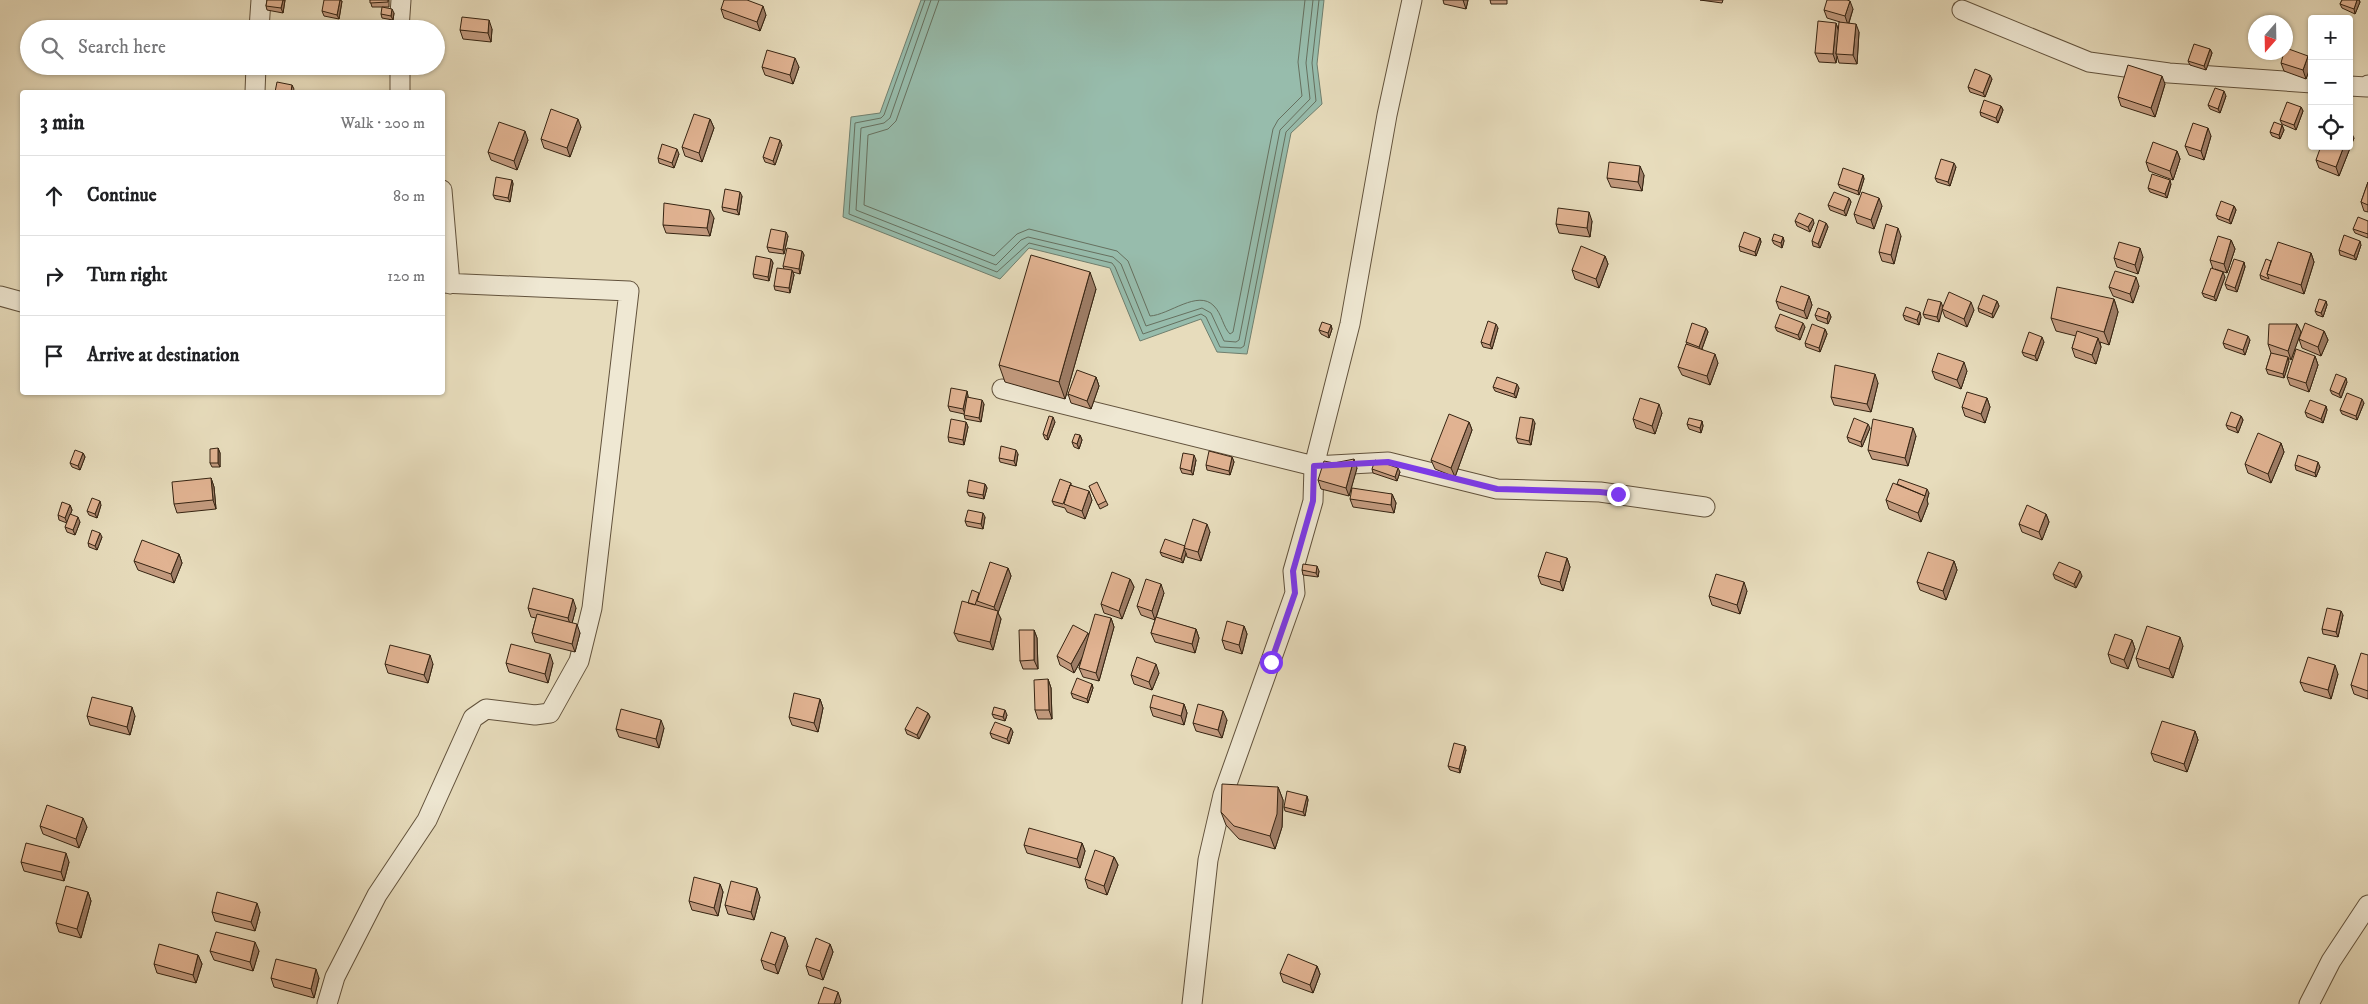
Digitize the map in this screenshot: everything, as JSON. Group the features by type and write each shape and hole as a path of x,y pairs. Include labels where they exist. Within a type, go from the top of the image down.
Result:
{"street":[{"path":"260,20 261,0"},
{"path":"400,20 402,0"},
{"path":"1192,1004 1208,860 1223,795 1295,593 1293,571 1313,501 1314,466 1350,324 1386,115 1412,0"},
{"path":"1962,10 2089,62 2169,73 2308,84"},
{"path":"255,90 256,75"},
{"path":"400,75 400,90"},
{"path":"2353,86 2367,87 2368,85"},
{"path":"327,1004 335,977 376,895 427,820 473,718 486,709 536,715 550,713 579,662 592,608 629,291 446,284 445,260"},
{"path":"0,296 20,301"},
{"path":"1002,389 1314,466 1388,462 1497,489 1600,492 1705,507"},
{"path":"2308,1004 2331,961 2368,905"}],"water":[{"path":"921,0 1324,0 1317,64 1322,104 1291,133 1247,354 1217,352 1201,319 1140,341 1110,268 1029,248 1000,279 843,217 851,117 880,113"}],"building":[{"path":"267,0 283,0 281,8 266,6"},
{"path":"324,0 340,0 337,15 322,11"},
{"path":"370,0 388,0 388,2 370,3"},
{"path":"724,0 747,0 763,6 757,22 721,9"},
{"path":"1827,0 1850,1 1845,16 1824,10"},
{"path":"2342,0 2357,0 2354,9 2340,4"},
{"path":"382,7 392,9 391,16 381,14"},
{"path":"462,17 489,20 488,33 460,30"},
{"path":"1818,21 1836,23 1833,54 1815,53"},
{"path":"1839,22 1856,24 1853,55 1836,54"},
{"path":"2194,44 2210,49 2204,66 2188,61"},
{"path":"767,50 795,58 790,75 762,67"},
{"path":"2293,51 2308,56 2303,70 2281,63 2282,60 2293,60"},
{"path":"2128,65 2162,76 2151,108 2118,97"},
{"path":"1975,69 1990,75 1983,93 1968,87"},
{"path":"277,82 292,85 291,90 275,90"},
{"path":"2215,88 2224,91 2218,109 2208,105"},
{"path":"1984,100 2001,106 1996,118 1980,112"},
{"path":"2287,102 2301,107 2294,125 2280,120"},
{"path":"551,109 578,119 567,148 541,139"},
{"path":"694,114 710,119 699,153 682,147"},
{"path":"499,122 525,131 514,161 488,152"},
{"path":"2274,122 2282,125 2279,135 2270,132"},
{"path":"2193,123 2208,128 2201,151 2185,146"},
{"path":"770,137 780,140 773,161 763,157"},
{"path":"2153,142 2177,151 2170,171 2146,162"},
{"path":"662,144 677,149 672,163 658,158"},
{"path":"2320,150 2342,150 2336,167 2316,160"},
{"path":"1941,159 1954,163 1948,182 1935,178"},
{"path":"1609,162 1640,166 1638,182 1607,178"},
{"path":"1843,168 1863,175 1858,191 1838,184"},
{"path":"2152,174 2170,180 2165,194 2148,188"},
{"path":"496,177 512,180 508,198 493,195"},
{"path":"2368,182 2368,205 2361,202"},
{"path":"725,189 740,192 737,210 722,207"},
{"path":"1834,192 1849,198 1844,211 1828,205"},
{"path":"1862,192 1879,198 1871,220 1854,214"},
{"path":"2221,201 2234,206 2229,220 2216,215"},
{"path":"664,203 710,210 707,228 663,225"},
{"path":"1558,208 1589,212 1587,228 1556,224"},
{"path":"1799,213 1813,219 1808,227 1795,221"},
{"path":"2358,217 2368,221 2368,234 2353,229"},
{"path":"1819,220 1826,223 1818,244 1812,241"},
{"path":"1886,224 1898,228 1891,255 1879,252"},
{"path":"771,229 786,232 783,250 767,247"},
{"path":"1744,232 1760,238 1755,252 1739,246"},
{"path":"1774,234 1783,237 1781,243 1772,240"},
{"path":"2344,235 2360,241 2354,256 2339,250"},
{"path":"2218,236 2231,240 2224,264 2210,260"},
{"path":"2119,242 2140,248 2135,265 2114,258"},
{"path":"2278,242 2311,253 2301,285 2267,274"},
{"path":"1581,246 1605,256 1596,279 1572,270"},
{"path":"787,248 802,251 799,269 783,266"},
{"path":"1031,255 1090,272 1059,382 999,365"},
{"path":"756,256 771,259 768,277 753,274"},
{"path":"2234,259 2244,262 2235,288 2225,284"},
{"path":"2266,259 2271,261 2267,274 2269,279 2260,275"},
{"path":"777,268 792,270 789,288 774,286"},
{"path":"2211,268 2223,272 2214,297 2202,293"},
{"path":"2115,271 2136,277 2130,294 2109,287"},
{"path":"1781,286 1809,296 1804,311 1776,301"},
{"path":"2057,287 2114,299 2104,332 2051,318"},
{"path":"1949,292 1971,302 1964,319 1942,309"},
{"path":"1983,295 1997,301 1992,314 1978,308"},
{"path":"1928,299 1941,302 1937,317 1923,314"},
{"path":"2319,299 2326,301 2321,313 2315,311"},
{"path":"1906,307 1920,312 1917,320 1903,315"},
{"path":"1818,308 1829,312 1827,319 1815,315"},
{"path":"1780,314 1803,323 1798,335 1775,327"},
{"path":"1488,321 1496,324 1490,345 1481,342"},
{"path":"1322,322 1331,325 1328,333 1319,330"},
{"path":"1692,323 1706,328 1699,347 1686,342"},
{"path":"2305,323 2324,331 2318,347 2299,339"},
{"path":"1812,324 1825,329 1819,348 1805,343"},
{"path":"2269,324 2297,324 2288,351 2268,344"},
{"path":"2228,329 2248,336 2243,350 2223,343"},
{"path":"2077,331 2098,338 2092,355 2072,348"},
{"path":"2029,332 2042,337 2035,356 2022,352"},
{"path":"1686,344 1715,354 1707,376 1678,367"},
{"path":"2296,349 2315,356 2306,383 2287,377"},
{"path":"1938,353 1964,362 1957,380 1932,371"},
{"path":"2271,353 2288,357 2283,374 2266,369"},
{"path":"1835,365 1875,374 1867,404 1831,397"},
{"path":"1077,370 1096,377 1087,401 1068,394"},
{"path":"2336,374 2346,378 2339,394 2330,390"},
{"path":"1497,377 1517,384 1514,394 1493,387"},
{"path":"951,388 967,391 963,409 948,406"},
{"path":"1967,392 1987,398 1981,414 1962,407"},
{"path":"2347,393 2362,399 2356,416 2340,410"},
{"path":"967,397 982,400 979,418 964,415"},
{"path":"1640,398 1659,404 1652,426 1633,419"},
{"path":"2310,400 2326,406 2321,419 2305,412"},
{"path":"2231,412 2241,416 2236,428 2226,425"},
{"path":"1449,414 1469,422 1451,468 1431,460"},
{"path":"1049,416 1053,417 1047,436 1043,434"},
{"path":"1520,417 1533,419 1529,441 1516,438"},
{"path":"1689,418 1702,421 1700,428 1687,424"},
{"path":"1854,418 1868,424 1861,442 1847,437"},
{"path":"951,419 966,422 963,440 948,437"},
{"path":"1873,419 1913,428 1905,458 1868,450"},
{"path":"2258,433 2281,443 2268,474 2245,464"},
{"path":"1075,434 1080,435 1077,444 1072,442"},
{"path":"1001,446 1016,450 1014,461 999,458"},
{"path":"218,448 218,463 210,463 210,449"},
{"path":"75,450 83,453 78,466 70,463"},
{"path":"1209,451 1232,457 1229,471 1206,465"},
{"path":"1183,453 1194,455 1191,471 1180,468"},
{"path":"2298,455 2318,462 2315,473 2295,465"},
{"path":"1354,459 1346,488 1318,480 1324,461 1334,463"},
{"path":"1375,460 1398,468 1395,477 1372,469"},
{"path":"211,478 213,500 174,504 172,482"},
{"path":"1060,479 1071,483 1063,504 1052,501"},
{"path":"1899,479 1927,489 1925,496 1897,484"},
{"path":"969,480 985,484 983,495 967,492"},
{"path":"1097,482 1106,501 1098,505 1089,486"},
{"path":"1893,483 1925,496 1918,513 1886,500"},
{"path":"1070,485 1089,491 1082,511 1064,504"},
{"path":"1352,488 1392,494 1391,505 1350,499"},
{"path":"92,498 100,501 95,514 87,511"},
{"path":"62,502 70,505 65,518 58,515"},
{"path":"2027,505 2046,514 2039,532 2019,524"},
{"path":"968,510 983,513 981,524 965,521"},
{"path":"70,514 78,517 73,530 65,527"},
{"path":"1193,519 1207,524 1198,552 1184,548"},
{"path":"92,530 100,533 95,546 88,543"},
{"path":"1165,539 1185,546 1181,559 1160,552"},
{"path":"142,540 179,554 171,574 134,561"},
{"path":"1546,552 1567,558 1560,582 1538,576"},
{"path":"1928,552 1954,561 1943,591 1917,582"},
{"path":"990,562 1008,568 994,607 977,601"},
{"path":"2059,562 2080,571 2074,584 2053,574"},
{"path":"1303,564 1317,566 1316,573 1302,570"},
{"path":"1112,572 1130,579 1119,611 1101,604"},
{"path":"1716,574 1744,582 1737,605 1709,596"},
{"path":"1146,579 1161,584 1152,611 1137,606"},
{"path":"533,588 573,599 568,618 528,608"},
{"path":"972,590 979,593 975,605 968,603"},
{"path":"962,601 998,611 990,642 954,633"},
{"path":"2327,608 2341,611 2336,632 2322,629"},
{"path":"537,614 577,624 572,644 532,633"},
{"path":"1095,614 1111,618 1096,673 1079,668"},
{"path":"1156,617 1196,629 1192,644 1151,633"},
{"path":"1227,621 1244,626 1239,645 1222,640"},
{"path":"1073,625 1088,633 1071,664 1057,656"},
{"path":"2147,626 2180,637 2169,669 2136,658"},
{"path":"1019,630 1034,630 1034,660 1020,661"},
{"path":"2115,634 2132,640 2124,660 2108,654"},
{"path":"511,644 550,654 545,674 506,663"},
{"path":"390,645 430,655 424,675 385,664"},
{"path":"2361,653 2368,655 2368,691 2351,685"},
{"path":"1137,657 1156,664 1149,682 1131,675"},
{"path":"2308,657 2335,665 2328,690 2300,682"},
{"path":"1077,678 1092,684 1087,699 1071,693"},
{"path":"1048,679 1049,710 1035,710 1034,680"},
{"path":"794,693 820,699 814,723 789,717"},
{"path":"1153,695 1184,704 1181,716 1150,707"},
{"path":"92,697 132,707 127,727 87,716"},
{"path":"1198,704 1223,711 1218,730 1193,723"},
{"path":"917,707 928,713 917,735 905,729"},
{"path":"994,707 1005,710 1003,717 992,714"},
{"path":"621,709 661,720 656,739 616,729"},
{"path":"2162,721 2195,731 2184,764 2151,753"},
{"path":"995,722 1011,728 1007,739 990,733"},
{"path":"1454,743 1465,746 1459,769 1448,766"},
{"path":"1222,784 1278,787 1277,814 1270,836 1234,826 1221,812"},
{"path":"1287,791 1307,796 1303,812 1284,807"},
{"path":"47,805 83,818 76,839 40,826"},
{"path":"1029,828 1082,843 1077,859 1024,845"},
{"path":"26,843 66,853 61,872 21,862"},
{"path":"1095,850 1114,857 1104,886 1085,879"},
{"path":"694,877 720,884 714,908 689,901"},
{"path":"731,881 757,888 751,912 725,905"},
{"path":"66,886 88,892 77,929 56,923"},
{"path":"217,892 257,903 251,922 212,912"},
{"path":"216,932 255,942 250,962 210,951"},
{"path":"771,932 785,937 775,965 761,960"},
{"path":"816,938 830,944 820,971 806,966"},
{"path":"159,944 198,955 193,975 154,964"},
{"path":"1288,954 1317,966 1310,985 1280,973"},
{"path":"276,959 316,969 311,989 271,978"},
{"path":"824,987 838,992 834,1004 818,1004"}],"route":[{"path":"1271,662 1295,593 1293,571 1313,501 1314,466 1388,462 1497,489 1618,494"}]}
